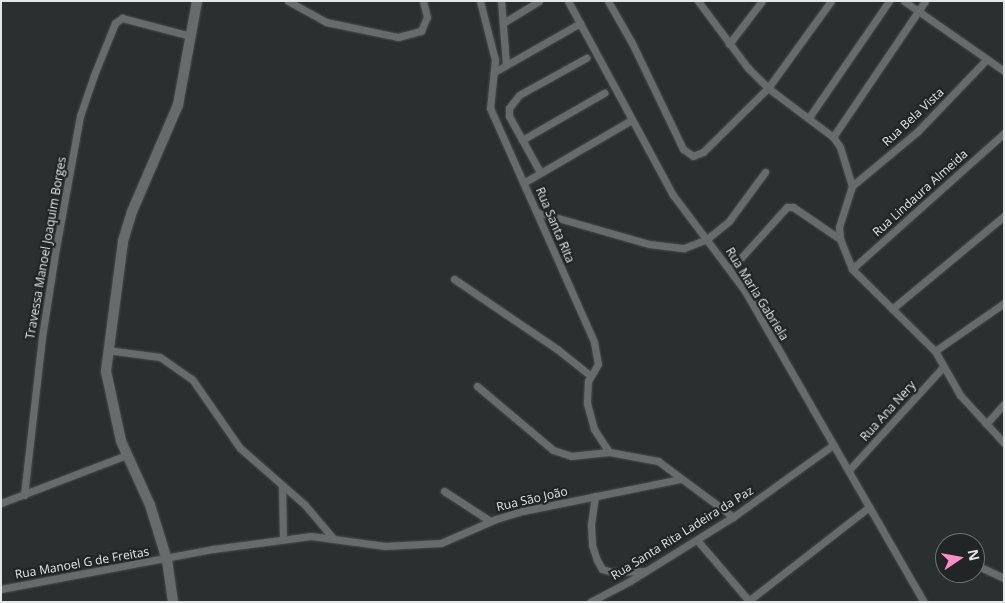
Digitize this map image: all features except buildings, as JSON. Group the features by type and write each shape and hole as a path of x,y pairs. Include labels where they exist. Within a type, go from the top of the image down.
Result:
{"street":[{"path":"173,602 168,560 150,505 127,455 113,414 106,371 107,350 123,240 131,214 178,106 197,1"},
{"path":"288,1 326,22 398,37 421,31 427,17 423,1"},
{"name":"Rua Santa Rita","path":"480,1 496,71 491,83 490,108 525,182 594,342 598,364 585,391 590,418 598,439 609,452"},
{"path":"501,1 506,65"},
{"path":"503,23 539,1"},
{"name":"Rua Maria Gabriela","path":"568,1 630,121 678,202 730,270 849,470 924,602"},
{"path":"608,1 632,43 683,149 693,156 703,152 768,88 831,1"},
{"path":"698,1 729,44 768,88 810,116 833,137 846,162 852,186 840,226 840,239 852,269 935,351 960,395 1004,443"},
{"path":"729,44 762,1"},
{"path":"810,116 889,1"},
{"path":"904,1 1004,71"},
{"path":"833,137 925,1"},
{"name":"Travessa Manoel Joaquim Borges","path":"24,495 42,336 80,116 116,23 125,17 191,36"},
{"path":"496,71 580,23"},
{"path":"540,172 522,140 509,108 519,95 586,58"},
{"name":"Rua Bela Vista","path":"852,186 918,131 986,60"},
{"path":"522,140 604,93"},
{"path":"525,182 630,121"},
{"name":"Rua Lindaura Almeida","path":"852,269 1004,133"},
{"path":"537,212 675,248 707,239 729,221 765,172"},
{"path":"730,270 787,207 793,207 840,239"},
{"path":"892,309 1004,216"},
{"path":"454,279 557,348 591,376"},
{"path":"935,351 1004,303"},
{"path":"107,350 160,357 192,379 240,448 316,516 332,537"},
{"name":"Rua Ana Nery","path":"849,470 943,367"},
{"path":"477,386 553,450 571,456 609,452 658,461 733,518"},
{"path":"986,424 1004,404"},
{"name":"Rua Santa Rita Ladeira da Paz","path":"590,602 646,571 733,518 833,445"},
{"path":"1,503 127,455"},
{"name":"Rua São João","path":"168,560 213,549 283,539 332,537 371,544 414,547 457,538 490,521 680,478"},
{"path":"282,486 283,539"},
{"path":"444,491 490,521"},
{"path":"595,496 592,545 602,569 612,572 646,571"},
{"path":"697,540 749,601 869,507"},
{"name":"Rua Manoel G de Freitas","path":"1,589 168,560"},
{"path":"985,569 1004,578"}]}
